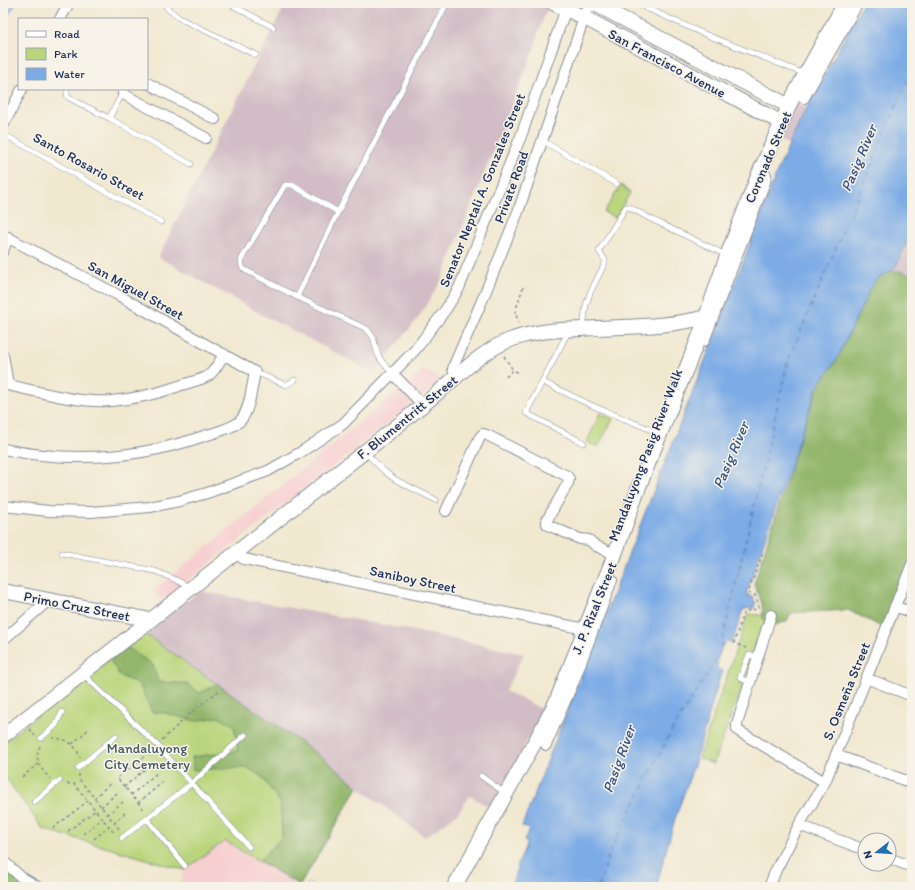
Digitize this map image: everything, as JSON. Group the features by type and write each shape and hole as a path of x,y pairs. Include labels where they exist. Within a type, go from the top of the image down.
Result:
{"street":[{"path":"61,18 69,3"},
{"name":"San Francisco Avenue","path":"553,3 567,6 585,18 782,123"},
{"name":"Private Road","path":"456,377 453,369 454,365 518,212 589,3"},
{"name":"San Francisco Avenue","path":"593,3 789,106"},
{"name":"Coronado Street","path":"706,317 727,256 760,171 789,106 845,3"},
{"path":"804,98 858,3"},
{"name":"Senator Neptali A. Gonzales Street","path":"3,506 49,511 91,512 150,507 179,501 268,471 301,452 343,424 416,349 459,288 521,136 567,6"},
{"path":"148,84 215,119"},
{"path":"3,126 21,90"},
{"path":"124,91 206,138"},
{"name":"Mandaluyong Pasig River Walk","path":"546,745 574,681 636,510 726,286 765,182 766,175"},
{"path":"3,251 6,236"},
{"name":"San Miguel Street","path":"6,236 116,294 255,372"},
{"name":"F. Blumentritt Street","path":"3,736 423,405 473,363 497,346 507,341 544,331 661,325 692,321 706,317"},
{"name":"J. P. Rizal Street","path":"454,887 556,702 615,554 640,484 706,317"},
{"path":"3,355 5,385 67,397 110,401 135,398 171,389 208,376 214,370 224,354"},
{"path":"3,449 30,454 92,458 158,450 189,442 240,422 246,412 255,372"},
{"path":"393,374 423,405"},
{"path":"446,511 480,436 483,434 566,476 569,479 547,524 580,539 589,540 596,546 615,554"},
{"name":"Saniboy Street","path":"236,553 244,558 585,629"},
{"name":"S. Osmeña Street","path":"769,887 776,870 799,826 825,782 912,564"},
{"name":"Primo Cruz Street","path":"3,591 151,620"},
{"path":"3,640 49,600"},
{"path":"895,606 912,613"},
{"path":"772,615 749,682 737,724 737,729 825,782"},
{"path":"866,678 912,696"},
{"path":"836,755 912,783"},
{"path":"799,826 857,847"},
{"path":"3,861 20,876 38,887"},
{"path":"897,861 912,867"}],"lane":[{"path":"164,3 168,9 179,18 256,55"},
{"path":"228,3 273,27"},
{"path":"297,297 338,212 447,3"},
{"path":"635,3 806,75"},
{"path":"67,90 69,98 109,118 191,164"},
{"path":"109,118 124,91"},
{"name":"Santo Rosario Street","path":"3,134 161,222"},
{"path":"543,141 617,184"},
{"path":"338,212 292,185 285,185 241,260 242,267 297,297 367,329 374,337 378,355 393,374"},
{"path":"584,443 526,413 543,382 576,329 605,260 599,251 626,207 629,207 727,256"},
{"path":"255,372 286,385 295,380"},
{"path":"543,382 593,406 661,433"},
{"path":"364,451 384,471 396,480 436,500"},
{"path":"62,553 155,571 192,588"},
{"path":"83,674 157,744 249,847"},
{"path":"40,737 56,725 62,712"},
{"path":"122,838 192,783 245,735"},
{"path":"80,766 116,736"},
{"path":"481,776 506,794"},
{"path":"34,802 58,782"},
{"path":"148,817 185,866"},
{"path":"312,883 318,887"}],"path":[{"path":"523,336 515,312 524,284"},
{"path":"497,346 513,370 519,373"},
{"path":"506,377 513,370"},
{"path":"748,651 746,648 734,643 744,614 747,611 757,609 759,605 754,596 748,593 763,552"},
{"path":"157,744 192,712 221,689"},
{"path":"27,726 40,737 46,739 61,738 72,744 79,753 79,779 114,823 122,838"},
{"path":"72,744 90,728"},
{"path":"41,744 38,754 38,764 46,774 58,782 74,784 109,827 122,838"},
{"path":"144,757 117,778 148,817"},
{"path":"22,777 38,764"},
{"path":"124,787 151,764"},
{"path":"131,795 157,773"},
{"path":"138,803 164,781"},
{"path":"94,798 111,783"},
{"path":"101,806 117,792"},
{"path":"53,828 88,801"},
{"path":"107,815 123,802"},
{"path":"68,831 96,810"},
{"path":"114,823 126,812"},
{"path":"83,834 102,818"},
{"path":"94,839 109,827"}],"shaded area":[{"path":"286,3 542,3 548,6 538,33 535,47 441,281 419,317 374,373 270,319 158,257"},
{"path":"797,104 810,110 793,146 780,140"},
{"path":"912,231 912,293 877,278 896,266"},
{"path":"425,369 440,379 430,390 162,601 153,591"},
{"path":"200,591 410,630 524,654 505,691 544,710 491,808 470,796 456,815 425,837 358,787 323,758 145,634"},
{"path":"225,841 304,887 180,887 184,870"}],"green space":[{"path":"621,185 630,193 615,218 604,212"},
{"path":"891,271 899,271 912,276 912,556 882,627 848,610 791,613 787,621 775,625 763,619 762,603 754,584 800,439 817,388 837,359 871,287 877,278"},
{"path":"600,413 613,419 598,447 587,442"},
{"path":"748,614 769,616 713,764 699,758"},
{"name":"Mandaluyong City Cemetery","path":"145,634 323,758 358,787 300,885 225,841 184,870 43,829 3,774 3,743 73,686"},
{"path":"127,647 153,665 158,682 185,683 200,693 217,684 323,758 358,787 300,885 259,861 282,837 280,802 262,777 248,768 193,770 192,757 238,751 234,725 218,717 195,721 164,713 152,712 139,684 120,676 110,660"},
{"path":"3,869 30,887 3,887"}],"water":[{"name":"Pasig River","path":"863,3 912,3 912,231 896,266 891,271 878,278 871,287 837,359 817,388 747,591 747,595 754,597 753,600 756,602 754,608 744,609 732,643 726,641 724,646 722,646 717,662 719,663 717,668 722,670 696,759 675,819 656,887 511,887 527,842 524,841 529,829 522,826 722,317 779,167 806,109"}],"pier":[{"path":"726,641 733,644 727,644 721,656 720,667 724,669 724,671 717,668 719,663 717,662"}],"waterway":[{"path":"3,22 15,3"}],"ferry route":[{"path":"599,887 609,854 671,732 719,655 788,361 912,69"}]}
